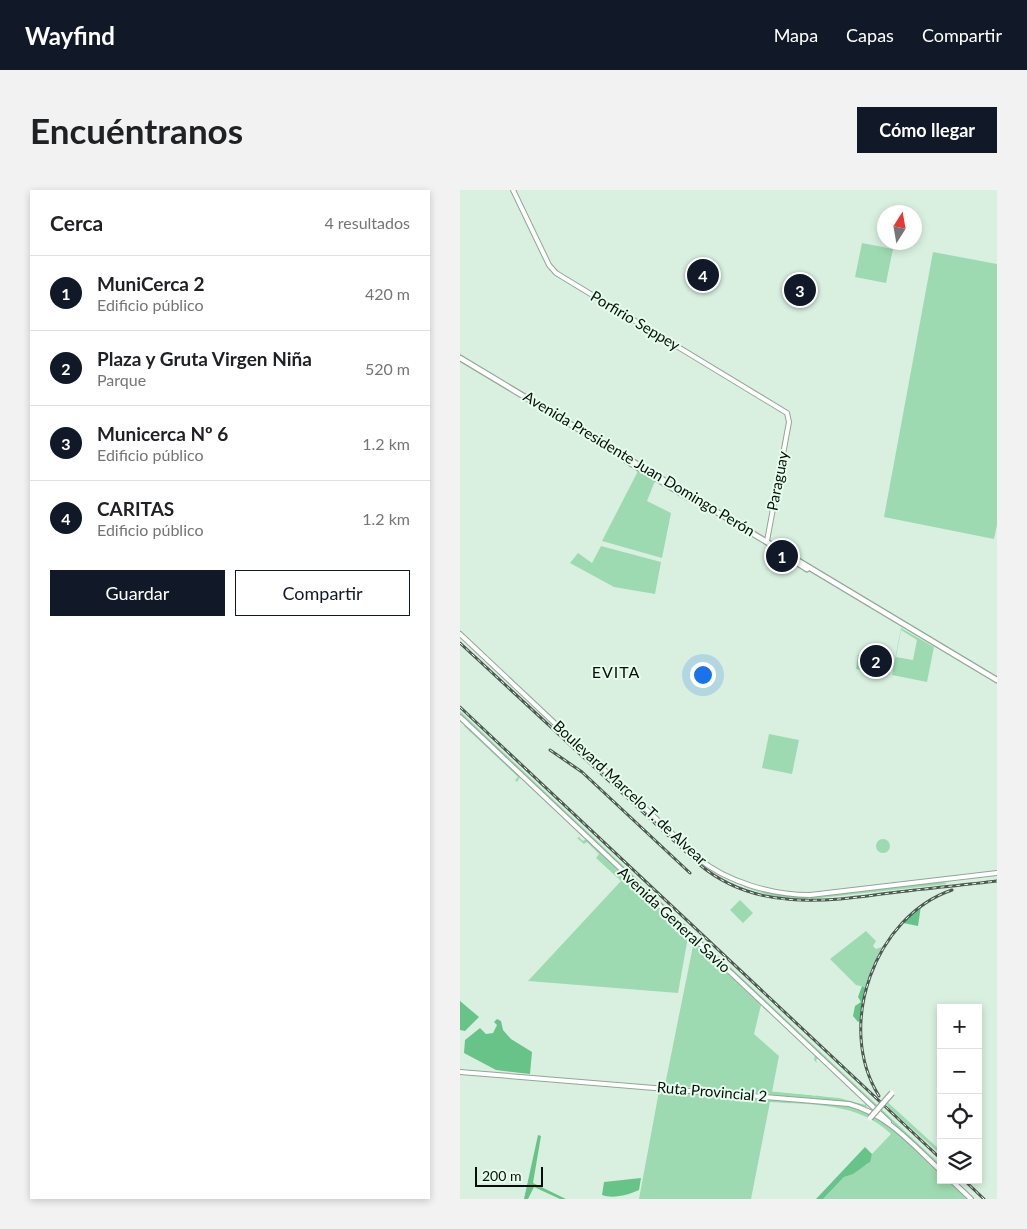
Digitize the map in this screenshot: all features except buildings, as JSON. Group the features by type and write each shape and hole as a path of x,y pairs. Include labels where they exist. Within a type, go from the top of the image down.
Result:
{"main road":[{"name":"Porfirio Seppey","path":"513,190 549,265 556,273 784,409 790,421"},
{"name":"Avenida Presidente Juan Domingo Perón","path":"460,359 767,541 997,681"},
{"name":"Avenida Presidente Juan Domingo Perón","path":"460,359 997,681"},
{"name":"Paraguay","path":"767,541 790,421"},
{"name":"Boulevard Marcelo T. de Alvear","path":"460,634 671,834 702,861 724,874 768,889 802,895 834,894 997,873"},
{"name":"Avenida General Savio","path":"460,717 889,1122"},
{"name":"Ruta Provincial 2","path":"460,1072 826,1101 865,1109 889,1122 937,1167"},
{"path":"870,1118 892,1093"},
{"path":"865,1109 869,1107 868,1102"},
{"path":"955,1184 971,1199"}],"green space":[{"path":"862,243 877,246 877,250 893,250 886,283 855,277"},
{"path":"933,252 997,264 997,525 994,539 884,517"},
{"path":"638,471 655,481 647,501 671,513 662,558 602,541"},
{"path":"601,546 661,562 655,594 614,587 570,563 578,553 592,563"},
{"path":"901,628 934,647 927,682 892,675","holes":["901,630 917,640 913,660 896,657"]},
{"path":"867,652 893,656 889,675 856,669 858,655 866,656"},
{"path":"460,711 690,929 686,930 460,716"},
{"path":"465,724 520,777 517,782 515,780 518,777 464,726"},
{"path":"769,734 799,740 792,774 762,768"},
{"path":"579,837 583,841 586,839 688,937 678,993 528,981 621,881 596,858 599,854 587,842 584,844 577,838"},
{"path":"880,839 886,839 890,846 886,853 880,853 876,849 876,843"},
{"path":"944,882 947,884 811,899 811,896"},
{"path":"744,885 808,896 809,898 803,900 786,899 767,895 744,887"},
{"path":"740,900 753,913 743,923 730,910"},
{"path":"921,906 918,926 903,923"},
{"path":"866,931 876,941 873,946 876,949 882,947 865,987 856,985 830,959"},
{"path":"694,933 937,1161 937,1164 696,938"},
{"path":"694,941 829,1067 818,1058 816,1060 817,1063 814,1060 815,1055 761,1005 754,1034 779,1056 772,1092 839,1098 865,1105 865,1102 867,1107 839,1101 665,1085"},
{"path":"862,986 866,988 862,1002 861,1020 858,1022 853,1016 855,1006 861,1002 858,997"},
{"path":"460,1001 479,1017 465,1031 460,1030"},
{"path":"497,1019 501,1021 503,1030 511,1039 532,1052 530,1074 496,1070 464,1053 465,1040 480,1028 486,1034 493,1033 497,1025 494,1022"},
{"path":"659,1091 848,1105 875,1117 898,1133 937,1168 937,1184 953,1184 969,1199 823,1199 844,1177 868,1164 872,1154 891,1134 864,1116 834,1107 770,1102 751,1199 639,1199"},
{"path":"883,1098 937,1147 937,1151 889,1108"},
{"path":"538,1135 541,1136 533,1183 566,1199 560,1199 534,1187 528,1199 524,1199"},
{"path":"865,1147 872,1154 870,1162 853,1174 844,1177 823,1199 816,1199"},
{"path":"641,1178 639,1190 620,1196 602,1195 604,1182"}],"waterway":[{"path":"771,1092 812,1096"},
{"path":"816,1096 863,1105"}],"railway":[{"path":"460,643 700,865 722,880 746,891 770,897 795,900 821,900 997,881"},
{"path":"460,707 937,1155"},
{"path":"550,750 582,772 690,873"},
{"path":"879,1096 866,1068 861,1038 862,1007 870,976 883,948 902,923 925,903 952,890"},
{"path":"968,1184 984,1199"}],"place":[{"name":"CARITAS","path":"703,275"},
{"name":"Municerca Nº 6","path":"800,290"},
{"name":"MuniCerca 2","path":"782,556"},
{"name":"Plaza y Gruta Virgen Niña","path":"876,661"}],"district":[{"name":"EVITA","path":"616,672"}]}
